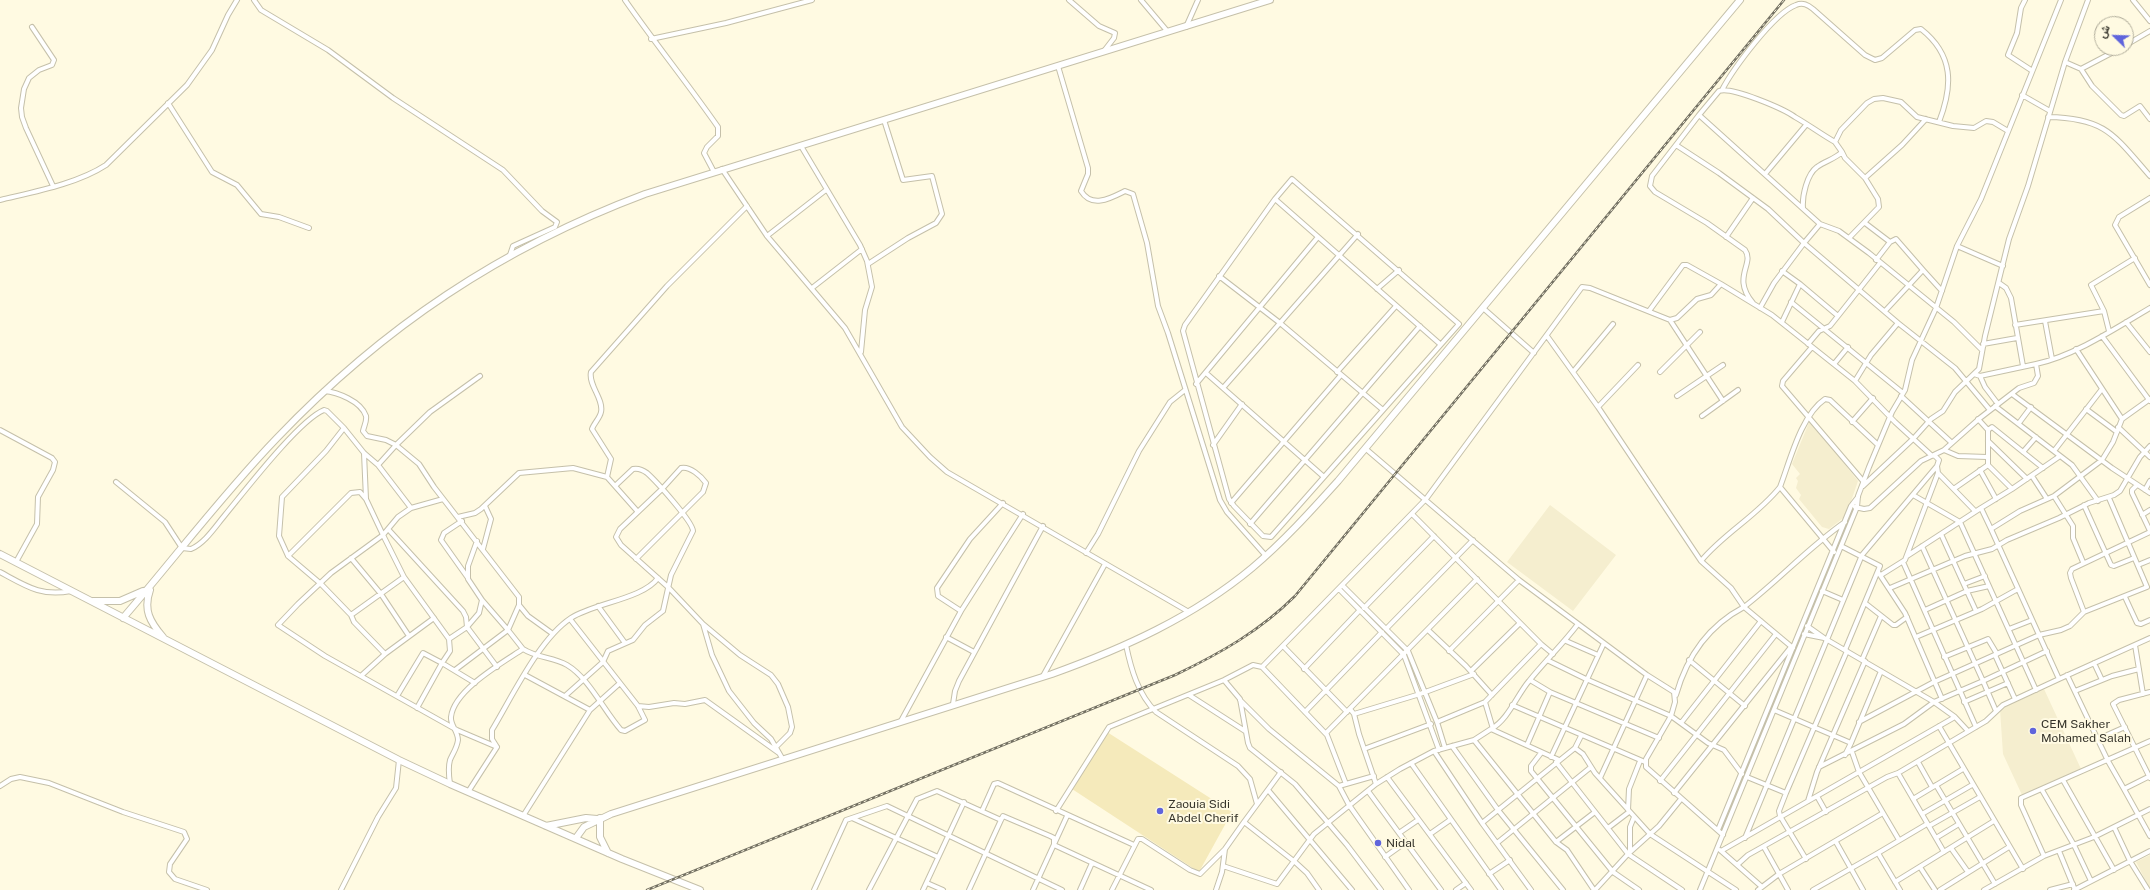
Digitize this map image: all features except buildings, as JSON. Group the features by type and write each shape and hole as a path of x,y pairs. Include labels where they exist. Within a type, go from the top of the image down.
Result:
{"main road":[{"path":"123,618 276,439 324,391 412,317 448,292 510,255 615,205 722,169 1270,0"},
{"path":"576,838 581,830 599,819 781,756 901,721 1043,676 1126,645 1189,612 1219,592 1266,556 1305,518 1366,449 1740,0"},
{"path":"0,554 399,760 609,854 698,890"},
{"path":"90,601 120,601 138,595 152,585"},
{"path":"152,585 147,601 148,615 156,629 167,641"},
{"path":"546,826 586,818 599,819"},
{"path":"599,819 600,836 609,854"}],"street":[{"path":"0,200 53,186 95,172 106,165 187,85 212,50 228,15 237,0"},
{"path":"254,0 261,10 328,50 393,98 503,170 542,210 555,220 557,224 554,227 513,246 510,255"},
{"path":"625,0 651,39 683,77 718,127 718,136 707,147 704,153 714,172"},
{"path":"651,39 726,23 812,0"},
{"path":"1069,0 1099,26 1115,33 1114,38 1102,53"},
{"path":"1140,0 1168,32"},
{"path":"1186,27 1198,0"},
{"path":"2025,0 2021,8 2017,33 2008,55 2031,70"},
{"path":"1700,890 1708,871 1720,850 1723,835 1823,592 1856,508 1863,481 1890,416 1907,385 1912,360 1922,342 1936,308 1957,246 1980,199 2031,70 2061,0"},
{"path":"1861,488 1914,438 1929,421 1943,411 1956,392 1974,374 1981,364 1983,344 2009,238 2028,186 2065,62 2088,0"},
{"path":"2133,0 2150,21"},
{"path":"1754,305 1743,288 1743,276 1747,252 1707,223 1651,188 1650,183 1652,176 1699,115 1722,90 1741,59 1772,24 1795,5 1806,4 1865,55 1875,60 1882,58 1915,30 1921,29 1926,33 1947,61 1947,96 1939,122"},
{"path":"32,27 54,60 52,65 39,70 29,78 24,89 22,117 53,186"},
{"path":"2134,40 2150,31"},
{"path":"2081,69 2106,56"},
{"path":"2065,62 2081,69 2092,86 2121,115 2126,115 2140,106 2150,119"},
{"path":"1058,66 1088,168 1088,174 1081,191 1088,197 1098,201 1110,199 1125,191 1133,194 1147,243 1158,306 1168,333 1220,500 1228,512 1266,556"},
{"path":"1722,90 1758,100 1795,116 1806,125 1835,142 1845,158 1865,178 1879,203 1876,212 1849,238"},
{"path":"2022,95 2050,111"},
{"path":"1835,142 1841,130 1874,100 1883,98 1901,102 1917,117 1952,126 1971,128 1986,121 1993,122 2008,131"},
{"path":"168,103 212,172 237,185 261,214 309,228"},
{"path":"1699,115 1820,224 1839,231 1849,238 1954,322 1982,350"},
{"path":"2048,117 2066,117 2096,124 2115,136 2150,176"},
{"path":"1865,178 1902,145 1926,119"},
{"path":"868,264 908,238 936,223 942,214 933,177 928,175 906,181 904,180 884,120"},
{"path":"1765,174 1806,125"},
{"path":"1676,145 1719,173 1768,209 1804,243 1860,288 1898,323 1955,368 1990,410"},
{"path":"800,146 862,249 868,264 872,292 865,310 861,352"},
{"path":"1803,208 1802,198 1812,172 1816,167 1842,152"},
{"path":"722,169 767,236 845,328 861,352 900,424 930,457 947,472 1004,503 1086,553 1189,612"},
{"path":"1459,324 1271,537 1263,536 1231,503 1196,384 1183,328 1219,276 1290,180 1294,179 1466,329"},
{"path":"767,236 826,190"},
{"path":"1726,237 1753,198"},
{"path":"2150,198 2119,217 2115,222 2116,228 2150,284"},
{"path":"1275,199 1440,344"},
{"path":"607,477 611,459 592,429 601,413 601,406 591,378 591,372 667,286 747,206"},
{"path":"1865,223 1890,242"},
{"path":"1760,308 1782,271 1820,224"},
{"path":"1223,388 1358,234"},
{"path":"1196,384 1318,237"},
{"path":"1876,260 1894,239 1898,241 1942,290"},
{"path":"1957,246 2003,266"},
{"path":"812,288 862,249"},
{"path":"2109,331 2104,311 2092,285 2135,258"},
{"path":"1863,481 1782,384 1810,346 1819,331 1830,326 1880,263"},
{"path":"1649,311 1682,265 1687,265 1721,284 1782,322 1855,381 1890,416 1939,460 1938,473 1907,556 1903,562 1880,573"},
{"path":"1376,289 1399,270"},
{"path":"1885,311 1923,270"},
{"path":"1782,271 1838,316"},
{"path":"1219,276 1280,323 1383,410"},
{"path":"1999,282 2008,291 2023,366"},
{"path":"1670,320 1677,318 1697,299 1711,295 1721,284"},
{"path":"1782,322 1800,284"},
{"path":"1262,667 1426,499 1547,336 1579,290 1585,286 1670,320 1723,401"},
{"path":"1791,302 1848,347 1902,395 1952,443"},
{"path":"1231,503 1396,306"},
{"path":"1483,308 1534,353"},
{"path":"1974,374 1980,376 2052,359 2102,336 2150,308"},
{"path":"2015,325 2104,311"},
{"path":"2045,321 2052,359"},
{"path":"2126,322 2150,352"},
{"path":"1855,381 1866,363 1898,323"},
{"path":"1573,372 1613,324"},
{"path":"1250,524 1420,326"},
{"path":"1660,372 1700,332"},
{"path":"1547,336 1598,407 1701,561 1731,588 1744,607 1798,652"},
{"path":"1991,529 2020,511 2054,496 2102,460 2114,442 2122,419 2149,400 2102,336"},
{"path":"1983,344 2017,338"},
{"path":"1834,364 1848,347"},
{"path":"2076,349 2122,419"},
{"path":"1851,506 1864,510 1870,508 1921,461 1944,450 1978,419 2012,394 2037,380 2038,372 2036,364"},
{"path":"1598,407 1638,365"},
{"path":"1677,396 1723,365"},
{"path":"1206,373 1324,477"},
{"path":"378,465 430,412 480,376"},
{"path":"1980,376 1984,387 1997,405 2060,456 2082,476 2098,501"},
{"path":"2054,451 2102,389"},
{"path":"1086,553 1098,534 1139,451 1170,402 1185,390"},
{"path":"1702,416 1738,390"},
{"path":"324,391 344,395 363,412 366,420 364,431 367,436 386,440 396,445 419,464 443,499 477,540 519,597 519,605 508,630 484,650 455,670"},
{"path":"2012,394 2150,493"},
{"path":"1852,422 1873,398"},
{"path":"1701,561 1722,539 1750,518 1780,487 1808,417 1823,400 1827,399 1878,445"},
{"path":"1213,445 1242,404"},
{"path":"2019,423 2031,408"},
{"path":"2086,409 2117,432"},
{"path":"116,482 165,522 182,548 191,549 204,540 255,478 299,430 320,412 328,411 364,453 378,465 411,508"},
{"path":"1978,419 1988,430 1988,464 2012,489"},
{"path":"1988,430 1992,427 2043,468"},
{"path":"2118,427 2134,440 2150,457"},
{"path":"344,428 326,451 282,497 279,536 288,556 321,584 351,615 354,622 385,654"},
{"path":"0,430 52,458 55,462 53,470 38,497 37,524 16,562"},
{"path":"2024,452 2036,436"},
{"path":"1988,441 2027,479"},
{"path":"1890,588 1953,561 1998,546 2084,505 2109,498 2120,491 2144,451 2150,446"},
{"path":"1366,449 1519,580 1647,675 1672,690 1675,696"},
{"path":"1944,450 1958,456 1987,456"},
{"path":"364,453 366,499"},
{"path":"1907,556 1975,511 2032,476 2060,456"},
{"path":"1955,488 1988,464"},
{"path":"1745,838 1862,555 1938,466"},
{"path":"636,559 705,490 706,483 690,470 682,467 662,489 616,533 616,536 621,545 636,559 669,588 703,624 740,655 771,675 778,684 788,707 792,727 790,733 776,747"},
{"path":"458,517 475,513 485,506 519,473 573,468 607,477 638,512"},
{"path":"565,696 603,662 608,651 633,640 645,625 660,614 664,607 672,573 694,531 693,527 682,513 647,473 635,468 615,486"},
{"path":"1980,470 1996,499"},
{"path":"1938,473 1955,488 1975,511"},
{"path":"2032,476 2047,499"},
{"path":"2145,490 2150,481"},
{"path":"2084,612 2070,574 2072,569 2083,562 2150,532 2132,493 2132,490 2137,485"},
{"path":"1780,487 1833,552 1838,554"},
{"path":"288,556 351,493 360,492 366,499 404,577 449,639 450,651 417,708"},
{"path":"1913,494 1927,504 1960,522 2036,690"},
{"path":"1718,830 1818,590 1851,506 1858,496"},
{"path":"2054,496 2073,526 2073,538 2083,562"},
{"path":"2109,498 2127,543 2150,593"},
{"path":"443,499 411,508 398,517 383,535 331,573 278,625 325,656 362,675 417,708 457,730 497,747"},
{"path":"961,611 938,596 937,588 970,540 1004,503"},
{"path":"2084,505 2112,566 2134,558"},
{"path":"483,549 491,519 485,506"},
{"path":"1981,508 2059,679"},
{"path":"2142,515 2150,510"},
{"path":"901,721 961,611 1023,514"},
{"path":"1412,514 1552,654"},
{"path":"462,521 444,533 441,540 482,600 523,649 536,656 562,662 570,667 583,680 623,731 645,720 638,706 570,619"},
{"path":"1608,828 1628,811 1629,789 1643,761 1659,738 1671,716 1675,696 1689,660 1718,624 1765,591 1822,539 1845,522"},
{"path":"954,704 956,688 974,652 1043,526"},
{"path":"388,529 463,611 466,617 467,627 497,667"},
{"path":"1941,534 1976,611"},
{"path":"1304,669 1434,536"},
{"path":"468,579 468,566 477,540"},
{"path":"1305,712 1473,540"},
{"path":"1806,859 1780,818 1779,811 1865,603 1880,573 1880,566 1878,564 1841,546"},
{"path":"1922,546 1996,711"},
{"path":"351,558 381,594 409,636"},
{"path":"2138,565 2150,560"},
{"path":"1903,562 1934,630 1959,691 1976,726"},
{"path":"1043,676 1105,564"},
{"path":"0,572 41,592 55,594 71,591"},
{"path":"1880,573 1907,617 1942,699"},
{"path":"1964,584 1984,576"},
{"path":"351,615 404,577"},
{"path":"497,747 492,739 492,730 536,656 553,634 570,619 598,606 650,587 658,578"},
{"path":"1326,733 1406,653 1477,578"},
{"path":"1449,651 1519,580"},
{"path":"1925,610 1968,591 1989,586"},
{"path":"1340,587 1406,653 1426,692 1445,748"},
{"path":"1859,722 1934,682 2039,635 2070,626 2084,612 2148,587"},
{"path":"1818,590 1843,600"},
{"path":"1916,637 1976,611 2018,590"},
{"path":"2124,596 2137,623 2141,624 2150,620"},
{"path":"449,639 467,627 479,613 482,600"},
{"path":"1865,603 1893,625 1896,625 1907,617"},
{"path":"519,605 528,616 553,634"},
{"path":"598,606 625,643"},
{"path":"1808,801 1819,767 1881,616"},
{"path":"362,675 385,654 434,618"},
{"path":"2009,629 2032,620"},
{"path":"1681,723 1762,621"},
{"path":"1354,714 1426,692 1473,673 1520,623"},
{"path":"703,624 712,655 730,691 776,747 781,756"},
{"path":"1223,866 1276,885 1295,862 1309,839 1376,784 1436,750 1474,740 1492,729 1502,720 1530,680 1552,654 1566,641 1578,624"},
{"path":"1804,624 1826,639 1934,702 1955,717 1968,731"},
{"path":"1428,630 1473,673 1492,695"},
{"path":"1800,633 1826,639"},
{"path":"1660,780 1776,634"},
{"path":"946,637 974,652"},
{"path":"1737,866 1748,855 1790,833 1892,774 1898,773 1918,762 1986,721 1996,711 2015,699 2150,638"},
{"path":"1944,657 1989,639 2015,699"},
{"path":"1566,641 1598,655"},
{"path":"1551,757 1604,643"},
{"path":"1437,722 1485,702 1541,644"},
{"path":"1126,645 1140,690 1152,708 1238,766 1250,779 1257,804"},
{"path":"2135,645 2143,694"},
{"path":"1283,646 1325,691 1354,714 1376,784"},
{"path":"1674,793 1793,648"},
{"path":"450,784 450,760 456,748 457,730 450,721 451,715 458,702 474,683 523,649"},
{"path":"1819,767 1852,752 1904,724 1934,702 2046,651"},
{"path":"1406,653 1437,743 1436,750 1482,823 1531,890"},
{"path":"397,696 423,654 455,670 474,683"},
{"path":"1547,660 1586,679 1671,716 1713,746 1724,750 1742,774"},
{"path":"1689,660 1745,706"},
{"path":"2094,662 2102,680"},
{"path":"1056,811 1108,728 1152,708 1189,695 1224,680 1253,665 1262,667 1326,733 1346,784"},
{"path":"2075,692 2102,680 2139,669"},
{"path":"1846,755 1881,670"},
{"path":"524,675 590,710"},
{"path":"1600,778 1647,675"},
{"path":"2067,675 2108,761 2150,836"},
{"path":"1224,680 1269,729 1338,786 1349,805 1409,890"},
{"path":"1530,680 1550,692 1659,738"},
{"path":"523,816 590,710 620,683"},
{"path":"1964,702 2008,683"},
{"path":"1527,745 1550,692"},
{"path":"2124,789 2150,777 2113,703 2118,700 2150,692"},
{"path":"1189,695 1245,731"},
{"path":"1240,699 1245,731 1250,748 1295,784 1328,822 1381,890"},
{"path":"638,706 649,707 674,703 689,704 705,700 781,756"},
{"path":"1485,702 1492,729"},
{"path":"1512,705 1581,736 1643,761 1649,770 1723,835"},
{"path":"1774,710 1851,743"},
{"path":"1720,850 1745,838 1955,717"},
{"path":"1364,749 1431,724"},
{"path":"1939,726 1972,785 2023,869"},
{"path":"2098,739 2125,727"},
{"path":"1492,729 1557,761 1571,782 1629,852 1682,890"},
{"path":"1482,823 1575,748 1581,736"},
{"path":"1474,740 1532,814 1556,842 1567,850 1597,889 1629,852 1650,834 1681,799"},
{"path":"1437,743 1443,741"},
{"path":"2044,856 2020,802 2023,798 2150,741"},
{"path":"1452,746 1498,810 1563,890"},
{"path":"468,792 497,747"},
{"path":"1575,748 1583,754 1600,778 1650,834 1736,890"},
{"path":"1852,752 1859,772 1899,840"},
{"path":"1541,753 1530,768 1537,778 1613,872 1640,890"},
{"path":"341,890 378,817 396,788 399,760"},
{"path":"1918,762 1945,801 1995,884"},
{"path":"1411,763 1501,890"},
{"path":"1497,843 1591,767"},
{"path":"1913,799 1963,769"},
{"path":"1112,890 1138,839 1142,839 1198,874 1202,873 1225,849 1281,772"},
{"path":"1898,773 1944,852"},
{"path":"1338,786 1374,776"},
{"path":"0,786 11,779 20,777 49,783 123,812 184,832 188,839 170,864 169,872 175,879 207,890"},
{"path":"1387,777 1471,890"},
{"path":"1747,777 1786,793"},
{"path":"2063,780 2114,870"},
{"path":"982,811 996,783 1134,845"},
{"path":"1922,814 1972,785"},
{"path":"1268,790 1352,890"},
{"path":"2042,790 2074,845 2091,881"},
{"path":"869,890 917,798 936,791 944,793 1001,820"},
{"path":"1368,791 1441,890"},
{"path":"1817,796 1826,812"},
{"path":"1813,890 1820,888 1899,840 1980,797"},
{"path":"923,890 964,802"},
{"path":"814,890 845,822 852,818 887,806 986,853 1038,880 1062,890"},
{"path":"1984,890 2044,856 2094,837 2150,810"},
{"path":"1556,842 1595,812"},
{"path":"1720,850 1760,888 1780,874 1883,813"},
{"path":"969,890 1003,816 1054,838 1054,845"},
{"path":"1033,890 1067,816"},
{"path":"1629,852 1630,827 1634,817"},
{"path":"852,818 938,858"},
{"path":"1399,833 1418,820"},
{"path":"1430,834 1450,820"},
{"path":"1895,882 1994,821"},
{"path":"1244,822 1295,862 1307,873 1319,890"},
{"path":"1936,838 1959,824"},
{"path":"2114,827 2130,861 2148,890"},
{"path":"1385,857 1406,842"},
{"path":"1836,842 1864,890"},
{"path":"1054,845 1148,889"},
{"path":"1764,846 1788,890"},
{"path":"1940,890 2009,847"},
{"path":"1951,848 1968,872"},
{"path":"1216,890 1223,866 1225,849"},
{"path":"2059,850 2074,890 2150,851"},
{"path":"1878,853 1900,890"},
{"path":"1489,874 1510,860"},
{"path":"1080,890 1092,863"},
{"path":"1920,867 1935,890"},
{"path":"927,883 943,890"},
{"path":"1456,890 1466,883"},
{"path":"2050,890 2073,884"}],"shaded area":[{"path":"1810,420 1858,481 1846,516 1829,529 1822,527 1799,499 1801,495 1796,488 1798,481 1796,478 1800,474 1792,464"},
{"path":"1550,505 1616,555 1573,611 1507,562"},
{"name":"CEM Sakher Mohamed Salah","path":"2044,689 2081,769 2022,795 2003,754 2000,709"},
{"path":"1107,732 1232,812 1199,872 1072,789"},
{"path":"2150,855 2150,889 2136,862"}],"railway":[{"path":"647,890 1175,675 1223,650 1268,620 1295,596 1784,0"}],"place":[{"name":"CEM Sakher Mohamed Salah","path":"2033,731"},
{"name":"Zaouia Sidi Abdel Cherif","path":"1160,811"},
{"name":"Nidal","path":"1378,843"}]}
